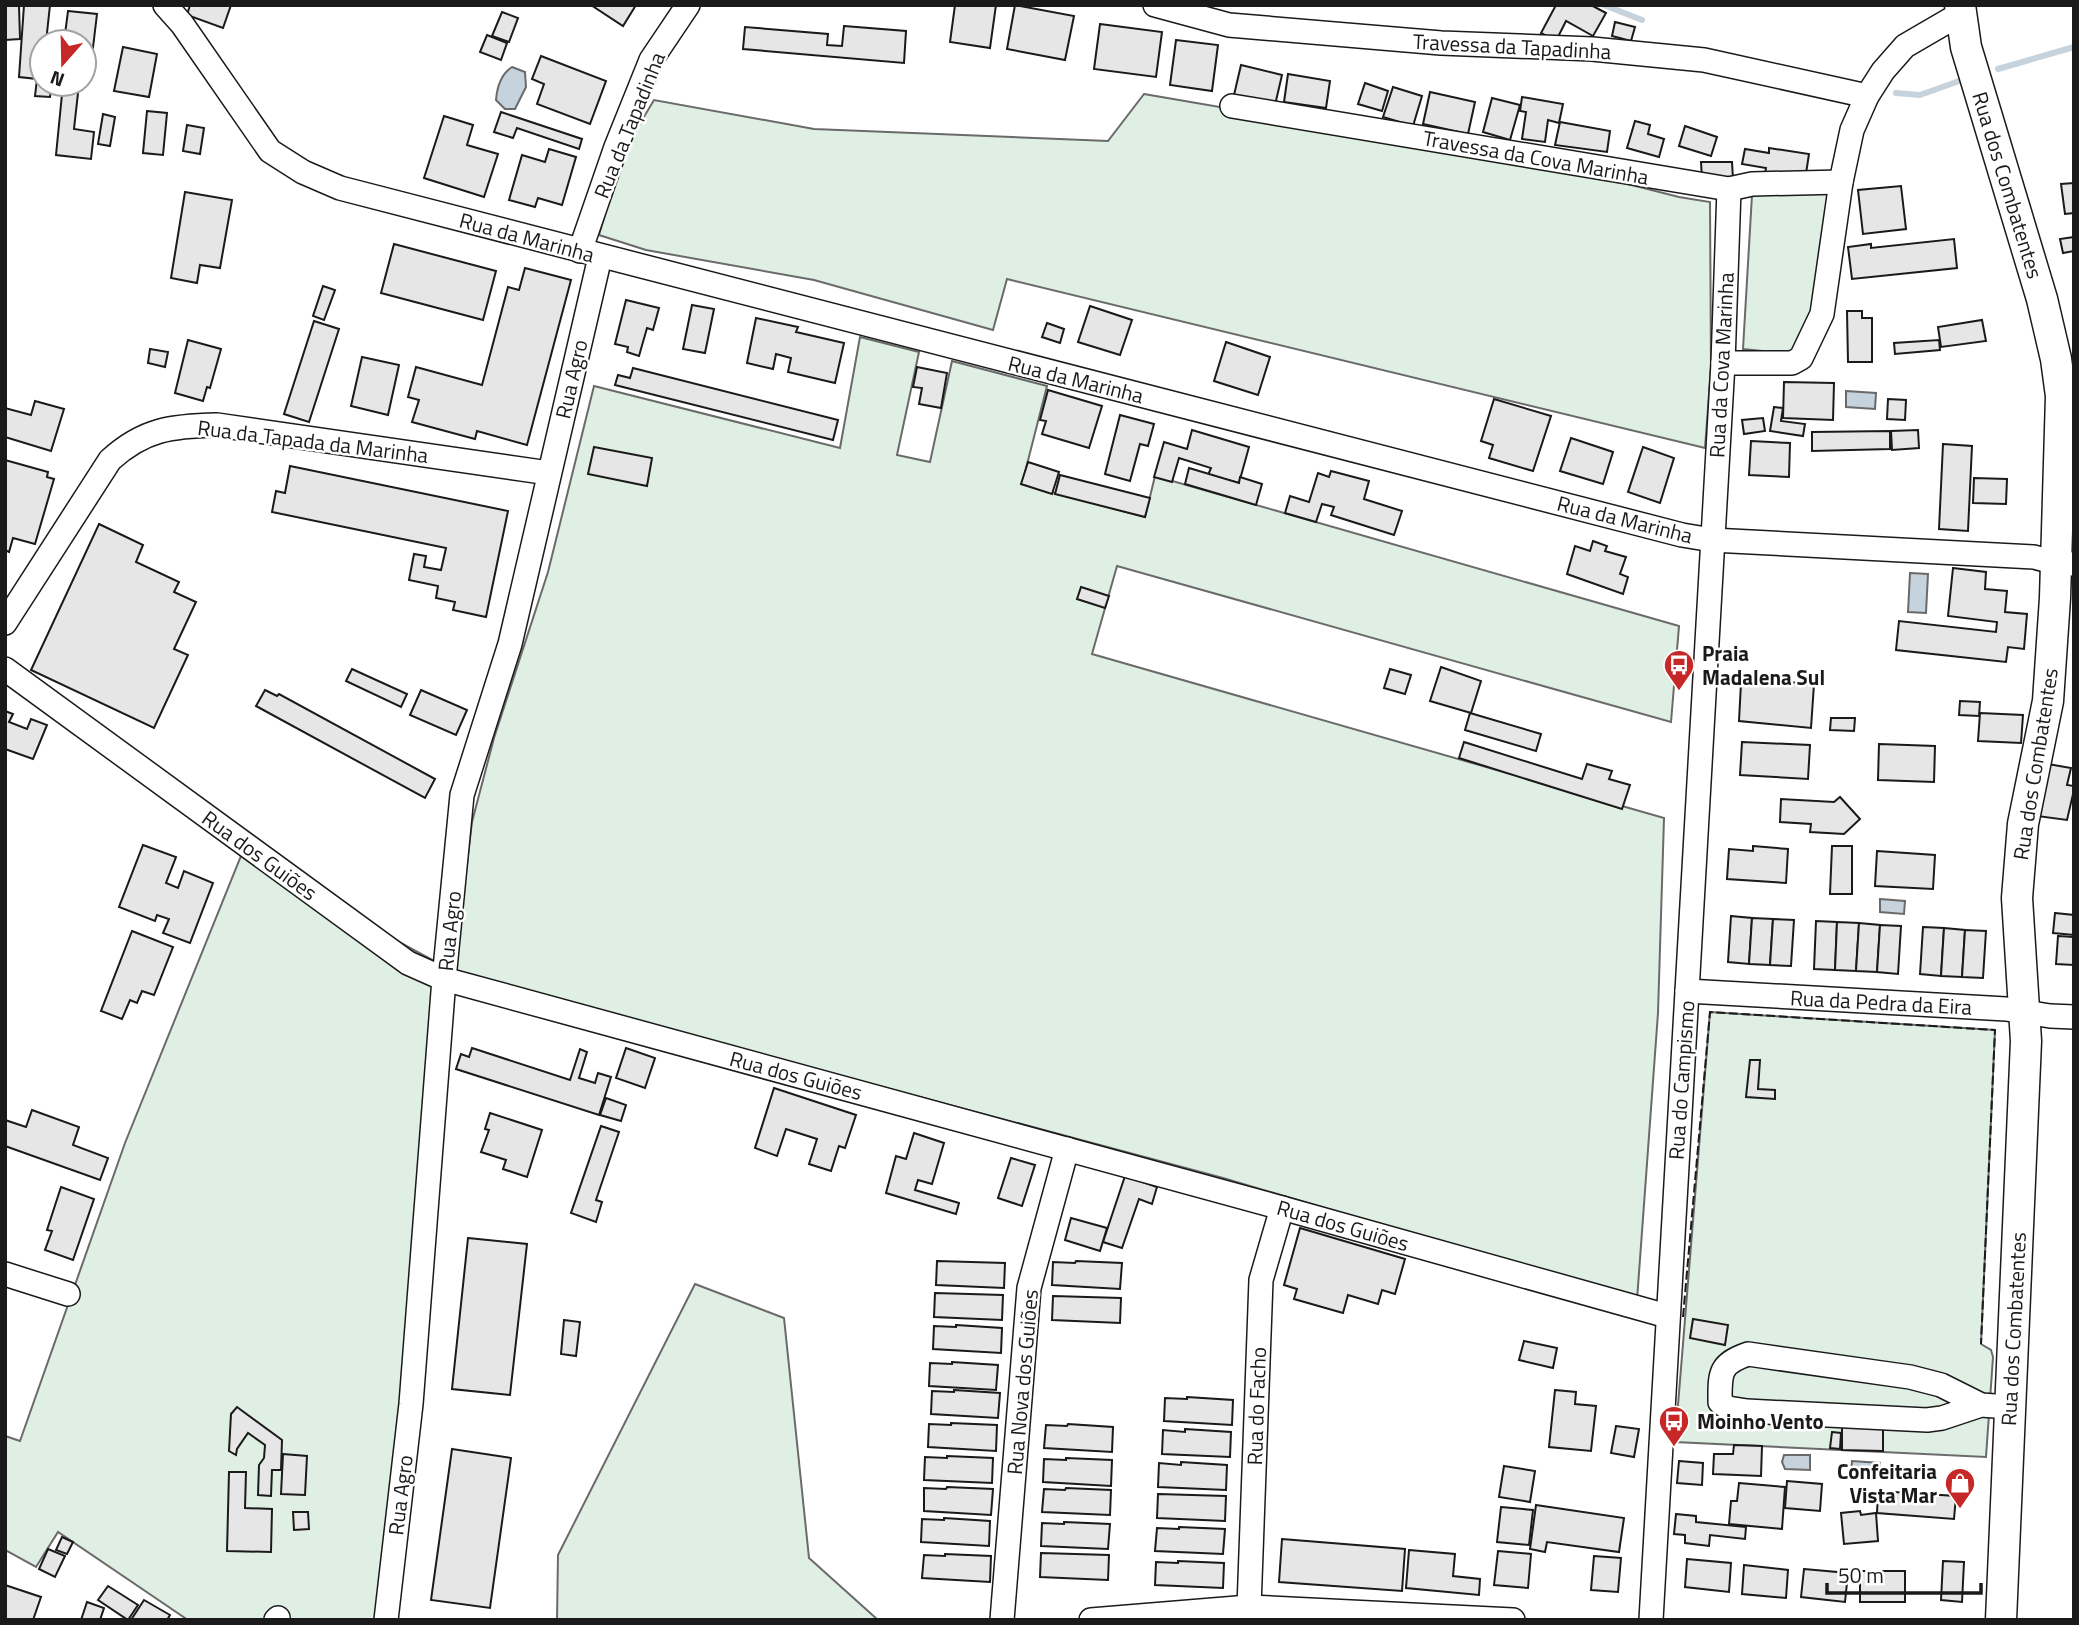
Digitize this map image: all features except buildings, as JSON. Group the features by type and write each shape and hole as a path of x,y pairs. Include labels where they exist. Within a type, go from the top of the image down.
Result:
{"main road":[{"name":"Rua dos Combatentes","path":"1960,10 1966,47 2042,299 2056,359 2061,396 2065,563 2048,701 2023,824 2017,898 2026,1012 1995,1406 2001,1620"}],"street":[{"name":"Rua da Marinha","path":"165,5 182,24 270,151 303,172 340,188 1682,535 1712,540 2034,557 2065,563"},
{"name":"Rua da Tapadinha","path":"590,254 616,147 651,60 688,5"},
{"name":"Travessa da Tapadinha","path":"1155,5 1229,26 1441,43 1592,49 1704,60 1867,96"},
{"path":"1723,363 1792,363 1801,358 1822,314 1841,182 1852,130 1867,96 1883,71 1905,46 1960,10"},
{"name":"Travessa da Cova Marinha","path":"1232,106 1729,189 1752,184 1841,182"},
{"name":"Rua da Cova Marinha","path":"1712,540 1723,363 1729,189"},
{"name":"Rua Agro","path":"386,1620 411,1404 444,979 462,795 510,644 549,473 590,254"},
{"name":"Rua da Tapada da Marinha","path":"5,623 110,460 129,443 154,432 184,426 217,425 549,473"},
{"name":"Rua do Campismo","path":"1651,1620 1712,540"},
{"name":"Rua dos Guiões","path":"5,670 408,963 444,979 1667,1316"},
{"name":"Rua da Pedra da Eira","path":"1687,991 2074,1017"},
{"name":"Rua Nova dos Guiões","path":"1002,1620 1029,1289 1068,1149"},
{"name":"Rua do Facho","path":"1249,1607 1261,1280 1282,1208"},
{"path":"5,1274 68,1294"},
{"path":"1748,1354 1910,1377 1941,1385 1995,1406 1927,1420 1747,1411 1728,1408 1720,1402 1720,1385 1723,1371 1731,1360 1748,1354"},
{"path":"1091,1620 1249,1607 1513,1620"}],"green space":[{"path":"1144,94 1545,163 1679,197 1710,202 1711,367 1705,448 1007,279 993,330 814,280 646,250 599,235 623,152 654,100 814,129 1108,141"},
{"path":"1830,192 1815,318 1792,354 1743,349 1752,195"},
{"path":"860,337 919,352 897,455 930,462 952,361 1047,386 1022,484 1145,517 1155,476 1679,626 1671,722 1117,566 1092,654 1664,818 1658,1013 1637,1300 1223,1178 494,983 448,968 379,1620 188,1620 58,1532 36,1567 5,1550 5,1436 20,1441 125,1143 241,856 447,968 461,914 472,822 494,738 548,572 594,386 840,448"},
{"path":"1710,1012 1995,1030 1981,1344 1991,1350 1993,1357 1986,1457 1675,1442"},
{"path":"695,1284 784,1318 809,1558 878,1620 557,1620 558,1555"}],"shaded area":[{"path":"512,67 525,72 526,87 515,109 505,109 496,100 502,77"},
{"path":"1846,391 1876,393 1875,409 1846,407"},
{"path":"1910,573 1928,574 1926,613 1908,612"},
{"path":"1880,899 1905,901 1904,914 1880,912"},
{"path":"1784,1455 1810,1455 1810,1470 1785,1469 1782,1462"},
{"path":"1852,1461 1880,1463 1880,1474 1851,1473"}],"waterway":[{"path":"1604,5 1642,20"},
{"path":"1998,69 2074,47"},
{"path":"1896,93 1920,95 1962,80"}],"fence":[{"path":"1683,1317 1710,1012 1995,1030 1981,1344"}],"place":[{"name":"Praia Madalena Sul","path":"1679,692"},
{"name":"Moinho Vento","path":"1674,1448"},
{"name":"Confeitaria Vista Mar","path":"1960,1510"}]}
